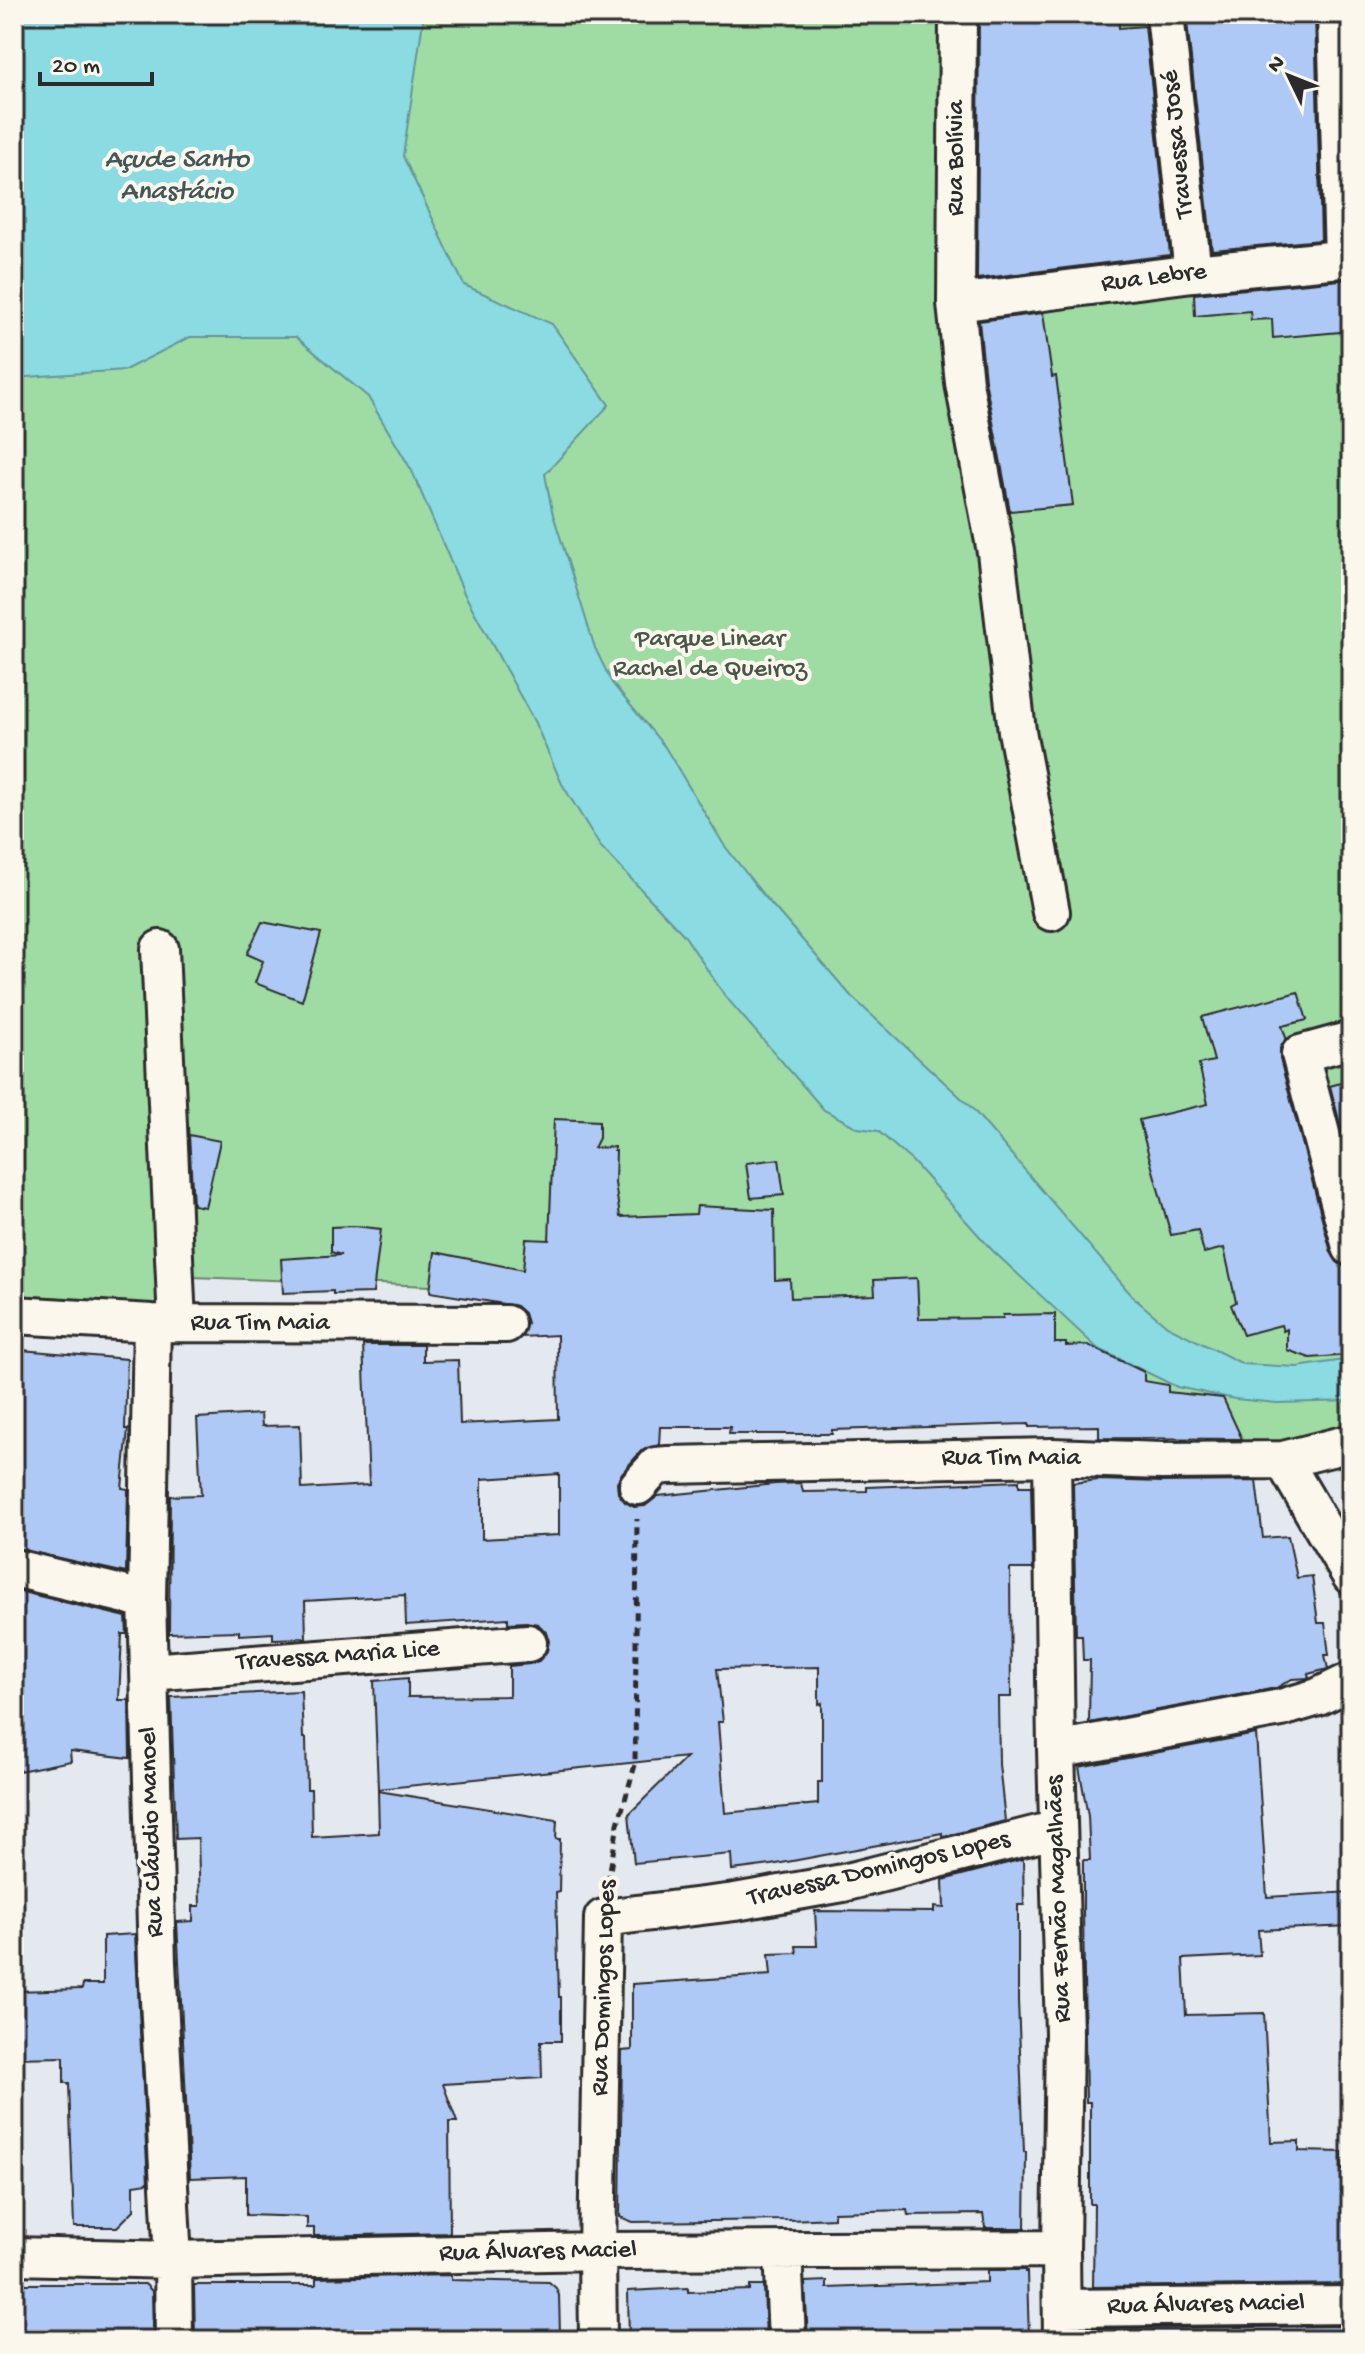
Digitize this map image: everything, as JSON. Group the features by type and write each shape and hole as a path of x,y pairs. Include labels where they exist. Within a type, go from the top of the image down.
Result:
{"street":[{"name":"Rua Bolívia","path":"958,14 956,303 964,383 996,552 1017,731 1051,912"},
{"name":"Travessa José","path":"1165,14 1193,273"},
{"path":"1336,14 1347,258"},
{"name":"Rua Lebre","path":"956,303 1193,273 1347,258"},
{"name":"Rua Cláudio Manoel","path":"160,949 164,1323 147,1600 157,1963 173,2260 174,2340"},
{"path":"1351,1040 1300,1054 1351,1247"},
{"name":"Rua Tim Maia","path":"14,1315 164,1323 506,1324"},
{"name":"Rua Tim Maia","path":"638,1486 656,1466 668,1465 1052,1457 1161,1461 1283,1460 1351,1443"},
{"name":"Rua Fernão Magalhães","path":"1052,1457 1064,2033 1062,2324"},
{"path":"1283,1460 1351,1576"},
{"path":"14,1568 147,1600"},
{"name":"Travessa Maria Lice","path":"149,1672 528,1643"},
{"path":"1056,1750 1270,1711 1318,1697 1351,1681"},
{"name":"Travessa Domingos Lopes","path":"603,1918 735,1902 843,1883 1058,1829"},
{"name":"Rua Domingos Lopes","path":"598,2340 603,1918"},
{"name":"Rua Álvares Maciel","path":"14,2256 173,2260 597,2251 1061,2249"},
{"path":"783,2250 787,2340"},
{"name":"Rua Álvares Maciel","path":"1062,2324 1351,2305"}],"path":[{"name":"Rua Domingos Lopes","path":"603,1918 618,1824 635,1765 638,1486"}],"green space":[{"name":"Parque Linear Rachel de Queiroz","path":"14,14 1351,14 1351,1465 1305,1470 1259,1467 837,1341 699,1296 165,1276 168,1305 14,1295"}],"water":[{"name":"Açude Santo Anastácio","path":"14,14 424,14 403,156 464,285 552,324 609,405 545,474 552,511 595,648 612,683 665,747 724,845 761,892 851,996 971,1107 1134,1298 1167,1326 1243,1364 1297,1367 1351,1359 1351,1401 1277,1403 1235,1399 1177,1387 1097,1348 992,1250 913,1162 878,1131 858,1128 824,1110 725,996 684,935 600,846 562,784 534,721 464,593 412,471 368,397 296,337 190,337 125,370 14,378"}],"building":[{"path":"979,14 1118,14 1119,28 1145,26 1170,255 977,279"},
{"path":"1188,14 1315,14 1321,240 1212,250"},
{"path":"1351,279 1351,331 1273,338 1272,319 1251,320 1250,311 1195,316 1194,294"},
{"path":"1043,313 1052,377 1056,376 1073,505 1010,511 985,380 979,321"},
{"path":"262,922 321,933 302,1001 255,983 263,961 247,954"},
{"path":"1298,992 1307,1020 1282,1026 1286,1038 1280,1048 1280,1059 1331,1252 1337,1262 1351,1267 1351,1355 1310,1358 1287,1350 1287,1329 1283,1331 1281,1325 1243,1335 1231,1305 1236,1302 1224,1248 1204,1253 1198,1230 1171,1235 1139,1120 1208,1104 1199,1064 1214,1061 1202,1017"},
{"path":"1351,1080 1351,1165 1330,1086"},
{"path":"554,1119 599,1121 599,1138 594,1148 614,1147 616,1151 615,1183 620,1217 696,1214 697,1206 774,1210 775,1280 790,1279 791,1298 875,1295 874,1280 917,1278 919,1319 1055,1314 1055,1343 1088,1345 1144,1372 1144,1381 1168,1385 1168,1392 1223,1398 1242,1439 1099,1438 1099,1426 1029,1427 1029,1424 832,1430 832,1434 729,1434 730,1427 660,1427 659,1445 641,1451 617,1482 618,1493 634,1507 645,1506 658,1496 775,1484 801,1483 803,1492 1019,1481 1019,1486 1031,1486 1033,1569 1010,1569 1011,1697 998,1697 999,1764 1005,1821 942,1837 942,1833 732,1870 731,1854 634,1863 629,1814 687,1757 378,1789 374,1681 408,1678 408,1697 509,1696 509,1666 539,1661 547,1651 549,1641 546,1632 538,1624 508,1623 508,1618 406,1625 405,1595 305,1601 306,1638 273,1639 273,1633 239,1635 239,1631 169,1633 170,1496 201,1495 197,1418 261,1414 262,1426 300,1425 302,1489 369,1485 363,1345 423,1345 423,1361 458,1360 460,1424 558,1419 557,1335 522,1337 527,1323 524,1313 516,1306 430,1292 435,1252 523,1270 526,1239 549,1240","holes":["559,1474 559,1535 482,1539 482,1479","819,1667 822,1782 818,1782 818,1804 725,1813 718,1722 723,1722 717,1669"]},
{"path":"189,1135 220,1141 205,1207 193,1205"},
{"path":"779,1159 784,1195 751,1198 746,1163"},
{"path":"331,1227 381,1229 373,1293 283,1293 281,1259 341,1255 331,1252"},
{"path":"21,1350 127,1359 125,1429 128,1429 122,1488 128,1489 126,1573 14,1548 14,1397"},
{"path":"1098,1480 1256,1481 1263,1538 1288,1536 1297,1578 1312,1576 1318,1623 1325,1623 1328,1669 1308,1674 1309,1678 1292,1679 1276,1688 1089,1723 1090,1660 1083,1660 1082,1635 1076,1635 1073,1483"},
{"path":"14,1590 126,1617 127,1634 122,1634 119,1700 129,1700 130,1758 70,1751 71,1761 14,1772"},
{"path":"301,1691 307,1789 311,1789 312,1837 379,1833 378,1791 557,1820 556,1839 560,1839 559,1892 556,1893 561,2041 541,2041 542,2078 443,2084 457,2122 449,2122 450,2233 314,2236 314,2228 307,2228 307,2217 246,2215 246,2176 190,2178 177,1922 193,1921 193,1906 200,1906 198,1838 176,1839 171,1697"},
{"path":"1256,1734 1267,1897 1351,1892 1351,1926 1258,1930 1260,1955 1183,1959 1186,2015 1264,2013 1271,2142 1299,2141 1299,2151 1342,2152 1342,2170 1351,2170 1351,2284 1093,2287 1094,2204 1090,2204 1090,2102 1086,2102 1083,1912 1083,1860 1090,1860 1088,1816 1079,1767"},
{"path":"1023,1859 1024,1905 1018,1905 1018,2001 1026,2152 1025,2228 985,2228 983,2214 908,2215 907,2210 834,2212 834,2218 789,2220 633,2222 620,2217 622,2051 632,2050 632,1984 771,1975 769,1954 797,1953 796,1946 817,1946 815,1911 934,1912 934,1907 944,1908 943,1880"},
{"path":"135,1934 148,2183 134,2185 134,2210 117,2227 74,2227 69,2083 64,2083 64,2057 14,2058 14,1991 82,1989 83,1984 103,1984 103,1936"},
{"path":"987,2270 1027,2272 1029,2340 808,2340 805,2282 827,2281 827,2288 987,2282"},
{"path":"451,2275 451,2280 549,2282 559,2295 560,2334 387,2336 372,2340 195,2340 194,2285 316,2285 316,2278"},
{"path":"14,2284 145,2284 152,2291 153,2340 14,2340"},
{"path":"750,2286 764,2286 766,2340 629,2340 628,2291 688,2288 688,2292 750,2290"},
{"path":"1351,2326 1351,2340 1092,2340 1092,2329"}]}
